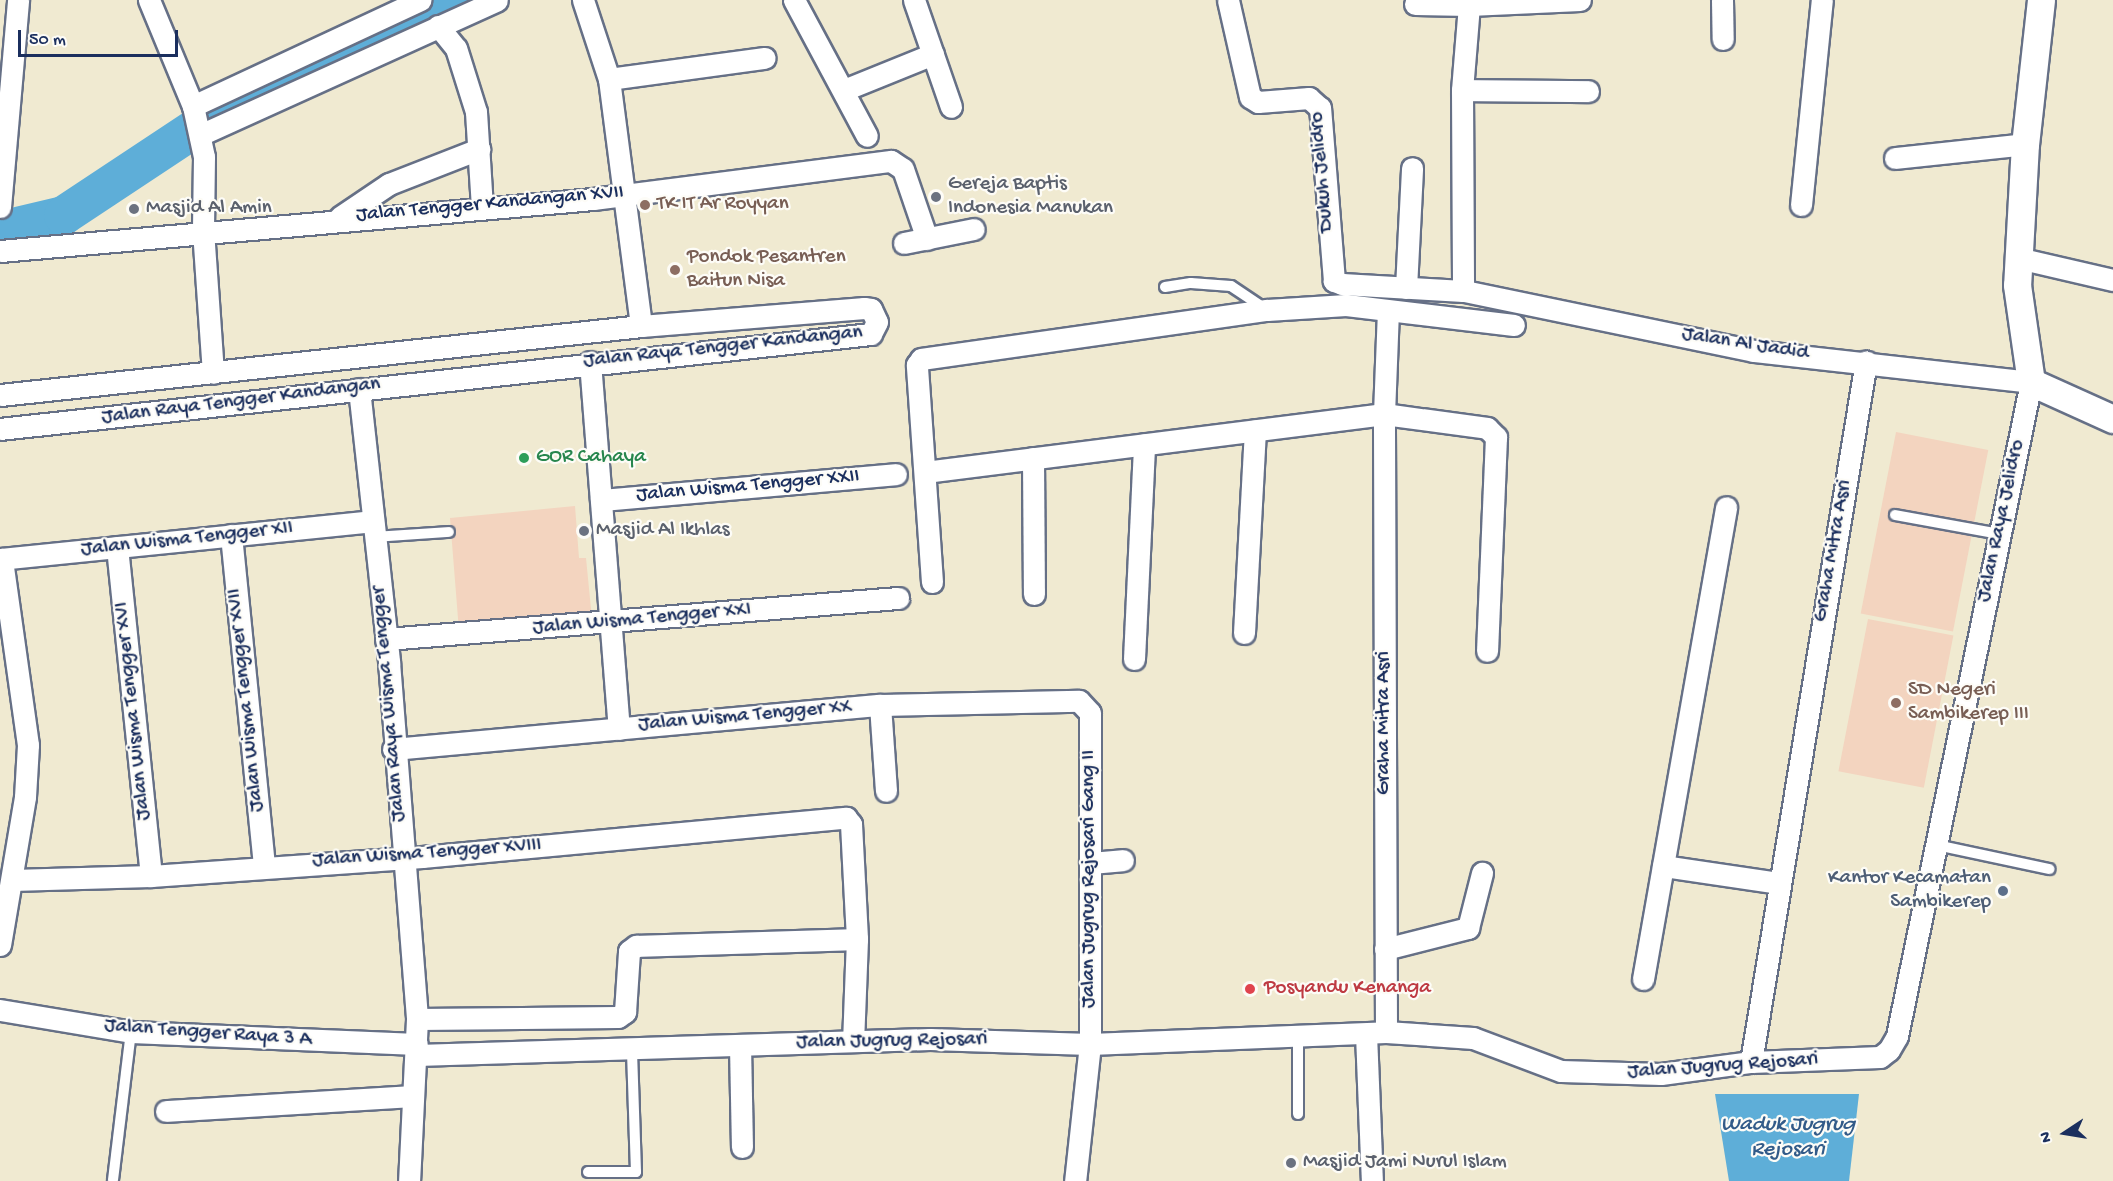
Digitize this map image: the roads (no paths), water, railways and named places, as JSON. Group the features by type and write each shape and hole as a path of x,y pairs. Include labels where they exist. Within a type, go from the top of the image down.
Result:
{"street":[{"path":"0,207 7,38 18,0"},
{"path":"193,107 420,0"},
{"path":"200,133 497,0"},
{"path":"583,0 609,80 622,195 641,326"},
{"path":"794,0 867,136"},
{"path":"914,0 951,107"},
{"name":"Dukuh Jelidro","path":"1228,0 1250,98 1258,102 1309,98 1320,108 1334,281 1462,291"},
{"path":"1415,4 1580,0"},
{"path":"1722,0 1723,39"},
{"path":"1801,205 1822,0"},
{"name":"Jalan Raya Jelidro","path":"1897,1036 2031,382 2017,285 2025,144 2041,0"},
{"path":"157,3 200,133 206,178 203,230 213,373"},
{"path":"1462,291 1462,90 1468,4"},
{"path":"438,26 456,48 476,112 482,208"},
{"path":"844,90 933,54"},
{"path":"609,80 765,57"},
{"path":"1462,90 1588,91"},
{"path":"1895,158 2025,144"},
{"path":"338,218 389,184 479,149"},
{"name":"Jalan Tengger Kandangan XVII","path":"0,251 203,230 622,195 891,161 903,169 927,239"},
{"path":"1406,288 1412,168"},
{"path":"904,243 974,229"},
{"path":"2018,258 2113,280"},
{"name":"Jalan Al Jadid","path":"1462,291 1755,351 2031,382"},
{"path":"932,582 917,365 921,359 1267,310 1346,305 1388,312 1514,325"},
{"name":"Jalan Raya Tengger Kandangan","path":"0,395 641,326 864,308 871,309 877,322 871,334 590,362 0,429"},
{"name":"Graha Mitra Asri","path":"1376,1033 1385,949 1384,414 1388,312"},
{"path":"519,340 522,370"},
{"path":"590,362 619,729"},
{"name":"Graha Mitra Asri","path":"1751,1062 1778,883 1866,362"},
{"path":"2031,382 2113,419"},
{"path":"99,385 102,418"},
{"name":"Jalan Raya Wisma Tengger","path":"359,389 386,639 393,749 417,1019 417,1050 411,1096 409,1181"},
{"path":"925,472 1384,414 1487,428 1495,433 1487,651"},
{"path":"1244,633 1255,430"},
{"path":"1134,659 1144,444"},
{"path":"1033,458 1034,594"},
{"name":"Jalan Wisma Tengger XXII","path":"601,500 896,474"},
{"path":"1642,979 1726,507"},
{"name":"Jalan Wisma Tengger XII","path":"1,559 231,536 374,529"},
{"name":"Jalan Wisma Tengger XVII","path":"231,536 264,865"},
{"name":"Jalan Wisma Tengger XVI","path":"117,547 151,876"},
{"path":"0,945 25,797 28,745 1,559"},
{"name":"Jalan Wisma Tengger XXI","path":"386,639 611,623 898,598"},
{"name":"Jalan Wisma Tengger XX","path":"393,749 880,705 1075,699 1090,713"},
{"path":"880,705 886,791"},
{"name":"Jalan Jugrug Rejosari Gang II","path":"1075,1181 1090,1044 1090,713"},
{"name":"Jalan Wisma Tengger XVIII","path":"12,880 151,876 264,865 403,858 842,818 851,824 857,939"},
{"path":"1090,863 1122,860"},
{"path":"1663,866 1778,883"},
{"path":"1385,949 1468,928 1482,873"},
{"path":"417,1019 618,1017 625,1012 629,951 636,946 857,939 854,1041"},
{"name":"Jalan Tengger Raya 3 A","path":"0,1010 131,1032 417,1050"},
{"path":"1372,1181 1376,1033"},
{"name":"Jalan Jugrug Rejosari","path":"417,1050 632,1049 930,1039 1090,1044 1298,1038 1376,1033 1473,1038 1501,1046 1539,1066 1578,1073 1661,1074 1751,1062 1880,1057 1897,1036"},
{"path":"740,1045 742,1147"},
{"path":"166,1111 411,1096"}],"lane":[{"path":"1165,286 1191,283 1231,286 1267,310"},
{"path":"1895,515 2000,534"},
{"path":"374,529 449,532"},
{"path":"1936,845 2049,869"},
{"path":"113,1180 131,1032"},
{"path":"1298,1038 1298,1114"},
{"path":"588,1172 636,1172 632,1049"}],"water":[{"name":"Waduk Jugrug Rejosari","path":"1715,1094 1859,1094 1849,1181 1729,1181"}],"waterway":[{"path":"0,230 63,215 235,101 295,79 418,22 449,0"}],"place":[{"name":"Gereja Baptis Indonesia Manukan","path":"936,197"},
{"name":"TK IT Ar Royyan","path":"645,205"},
{"name":"Masjid Al Amin","path":"134,209"},
{"name":"Pondok Pesantren Baitun Nisa","path":"675,270"},
{"name":"GOR Cahaya","path":"524,458"},
{"name":"Masjid Al Ikhlas","path":"584,531"},
{"name":"SD Negeri Sambikerep III","path":"1896,703"},
{"name":"Kantor Kecamatan Sambikerep","path":"2003,891"},
{"name":"Posyandu Kenanga","path":"1250,989"},
{"name":"Masjid Jami Nurul Islam","path":"1291,1163"}]}
